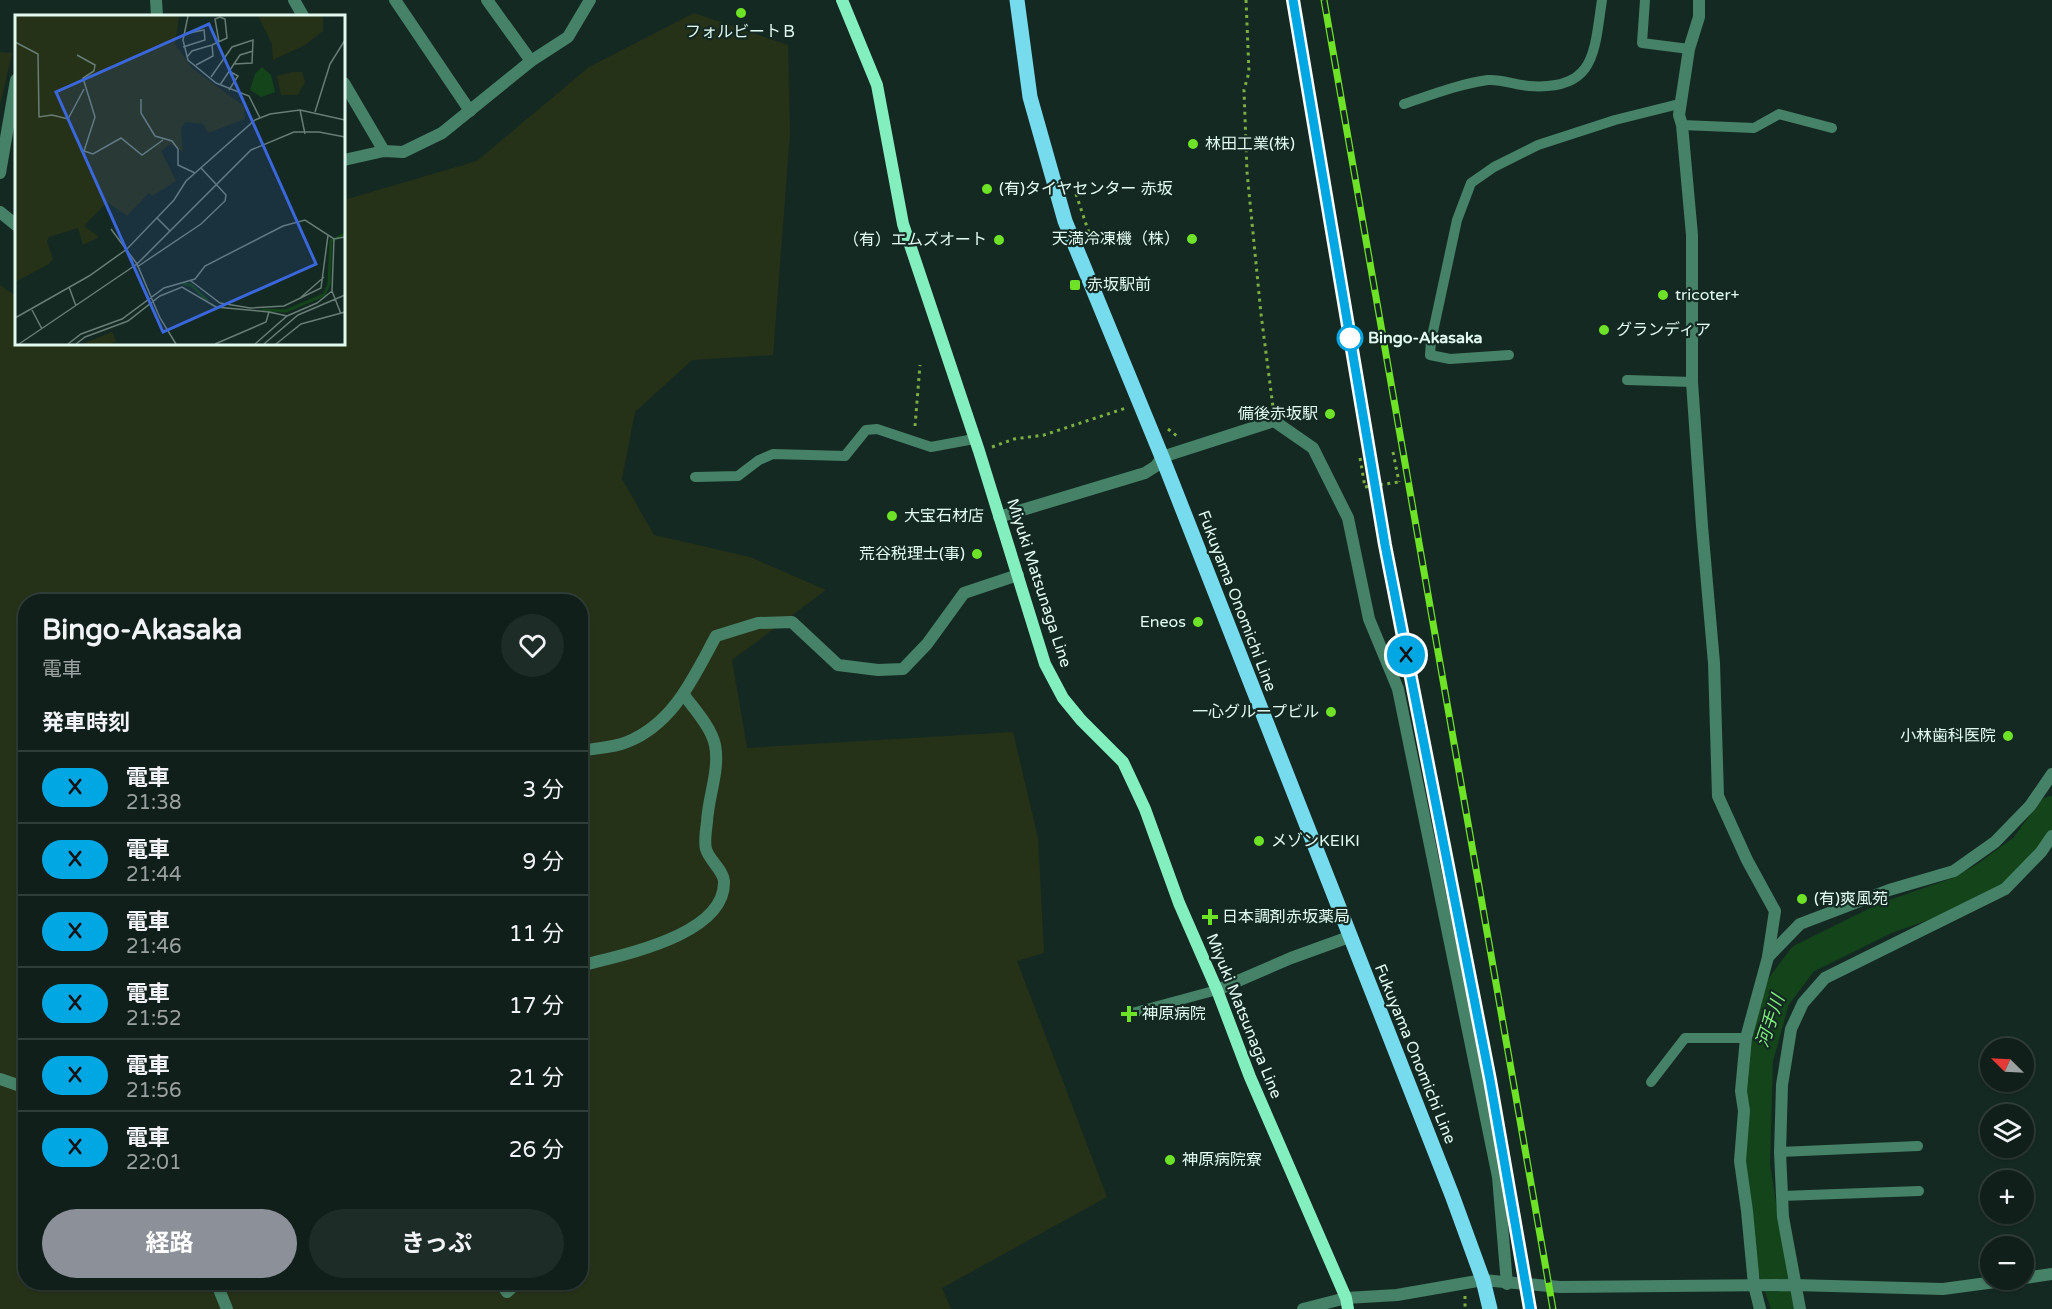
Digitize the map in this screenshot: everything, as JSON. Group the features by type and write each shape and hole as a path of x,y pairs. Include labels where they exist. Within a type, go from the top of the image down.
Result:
{"main road":[{"name":"Miyuki Matsunaga Line","path":"842,0 876,85 903,224 979,452 1045,664 1063,698 1081,720 1123,762 1145,809 1179,903 1217,990 1250,1077 1347,1303"},
{"name":"Fukuyama Onomichi Line","path":"1017,0 1030,97 1065,221 1162,457 1448,1184 1483,1281 1490,1309"}],"street":[{"path":"156,0 157,15"},
{"path":"294,0 302,15"},
{"path":"395,0 470,111"},
{"path":"487,0 531,61"},
{"path":"345,160 384,151 403,152 442,134 531,61 568,37 590,0"},
{"path":"1699,0 1699,17 1689,49 1679,115 1682,125 1692,235 1692,382 1714,663 1718,796 1747,860 1775,911 1768,957 1746,1038 1742,1091 1744,1111 1740,1161 1760,1309"},
{"path":"0,173 15,86"},
{"path":"345,86 384,151"},
{"path":"0,212 15,224"},
{"path":"999,517 1145,473 1156,466 1162,457 1274,421 1313,448 1348,518 1369,619 1398,689 1498,1177 1506,1284"},
{"path":"588,750 626,743 647,731 675,707 716,636 758,622 792,622 838,665 878,670 903,669 927,644 964,593 1018,575"},
{"path":"588,964 658,944 691,929 710,914 722,895 724,879 706,849 707,819 715,768 715,746 708,728 684,695"},
{"path":"1768,957 1800,924 1889,890 1954,871 1995,842 2030,806 2052,774"},
{"path":"1800,1309 1791,1285 1783,1217 1780,1152 1782,1085 1791,1029 1803,1003 1825,978 2005,889 2041,852 2052,836"},
{"path":"1217,990 1291,958 1349,937"},
{"path":"0,1078 18,1085"},
{"path":"2034,1277 2052,1274"},
{"path":"1303,1309 1483,1281 1560,1287 1791,1285 1943,1289 1980,1284"},
{"path":"219,1290 227,1309"}],"lane":[{"path":"1404,104 1448,89 1491,80 1516,85 1550,87 1574,79 1591,62 1602,0"},
{"path":"1645,0 1642,43 1689,49"},
{"path":"1509,356 1450,359 1430,355 1457,220 1471,183 1494,167 1538,145 1615,120 1679,105"},
{"path":"1682,125 1754,128 1779,114 1832,128"},
{"path":"1627,380 1692,382"},
{"path":"695,477 738,476 759,460 773,454 844,456 866,430 877,429 931,447 974,439"},
{"path":"1132,1013 1217,990"},
{"path":"1651,1082 1685,1038 1746,1038"},
{"path":"1780,1152 1917,1146"},
{"path":"1782,1196 1918,1191"}],"path":[{"path":"1246,0 1249,72 1244,90 1247,172 1274,421"},
{"path":"915,426 920,365"},
{"path":"979,452 1014,439 1044,435 1139,404"},
{"path":"1360,458 1365,487 1399,482 1393,452"}],"green space":[{"path":"694,13 788,45 790,134 773,355 692,360 635,412 622,479 654,535 750,557 826,590 732,660 747,748 1013,732 1038,838 1044,953 1017,961 1107,1197 942,1288 951,1309 0,1309 0,285 15,295 15,345 345,345 345,200 477,161 589,67"},
{"path":"0,52 12,53 0,105"}],"waterway":[{"name":"河手川","path":"1788,1309 1767,1249 1754,1165 1757,1059 1774,998 1803,959 1886,918 1958,893 1987,877 2025,849 2052,812"}],"railway":[{"path":"1293,0 1385,545 1490,1080 1530,1309"},
{"path":"1324,0 1553,1309"}],"train":[{"name":"X","path":"1293,0 1385,545 1490,1080 1530,1309"}],"place":[{"name":"フォルビートＢ","path":"741,13"},
{"name":"林田工業(株)","path":"1193,144"},
{"name":"(有)タイヤセンター 赤坂","path":"987,189"},
{"name":"天満冷凍機（株）","path":"1192,239"},
{"name":"（有）エムズオート","path":"999,240"},
{"name":"赤坂駅前","path":"1075,285"},
{"name":"tricoter+","path":"1663,295"},
{"name":"グランディア","path":"1604,330"},
{"name":"Bingo-Akasaka","path":"1350,338"},
{"name":"備後赤坂駅","path":"1330,414"},
{"name":"大宝石材店","path":"892,516"},
{"name":"荒谷税理士(事)","path":"977,554"},
{"name":"Eneos","path":"1198,622"},
{"name":"一心グループビル","path":"1331,712"},
{"name":"小林歯科医院","path":"2008,736"},
{"name":"メゾンKEIKI","path":"1259,841"},
{"name":"(有)爽風苑","path":"1802,899"},
{"name":"日本調剤赤坂薬局","path":"1210,917"},
{"name":"神原病院","path":"1129,1014"},
{"name":"神原病院寮","path":"1170,1160"}]}
